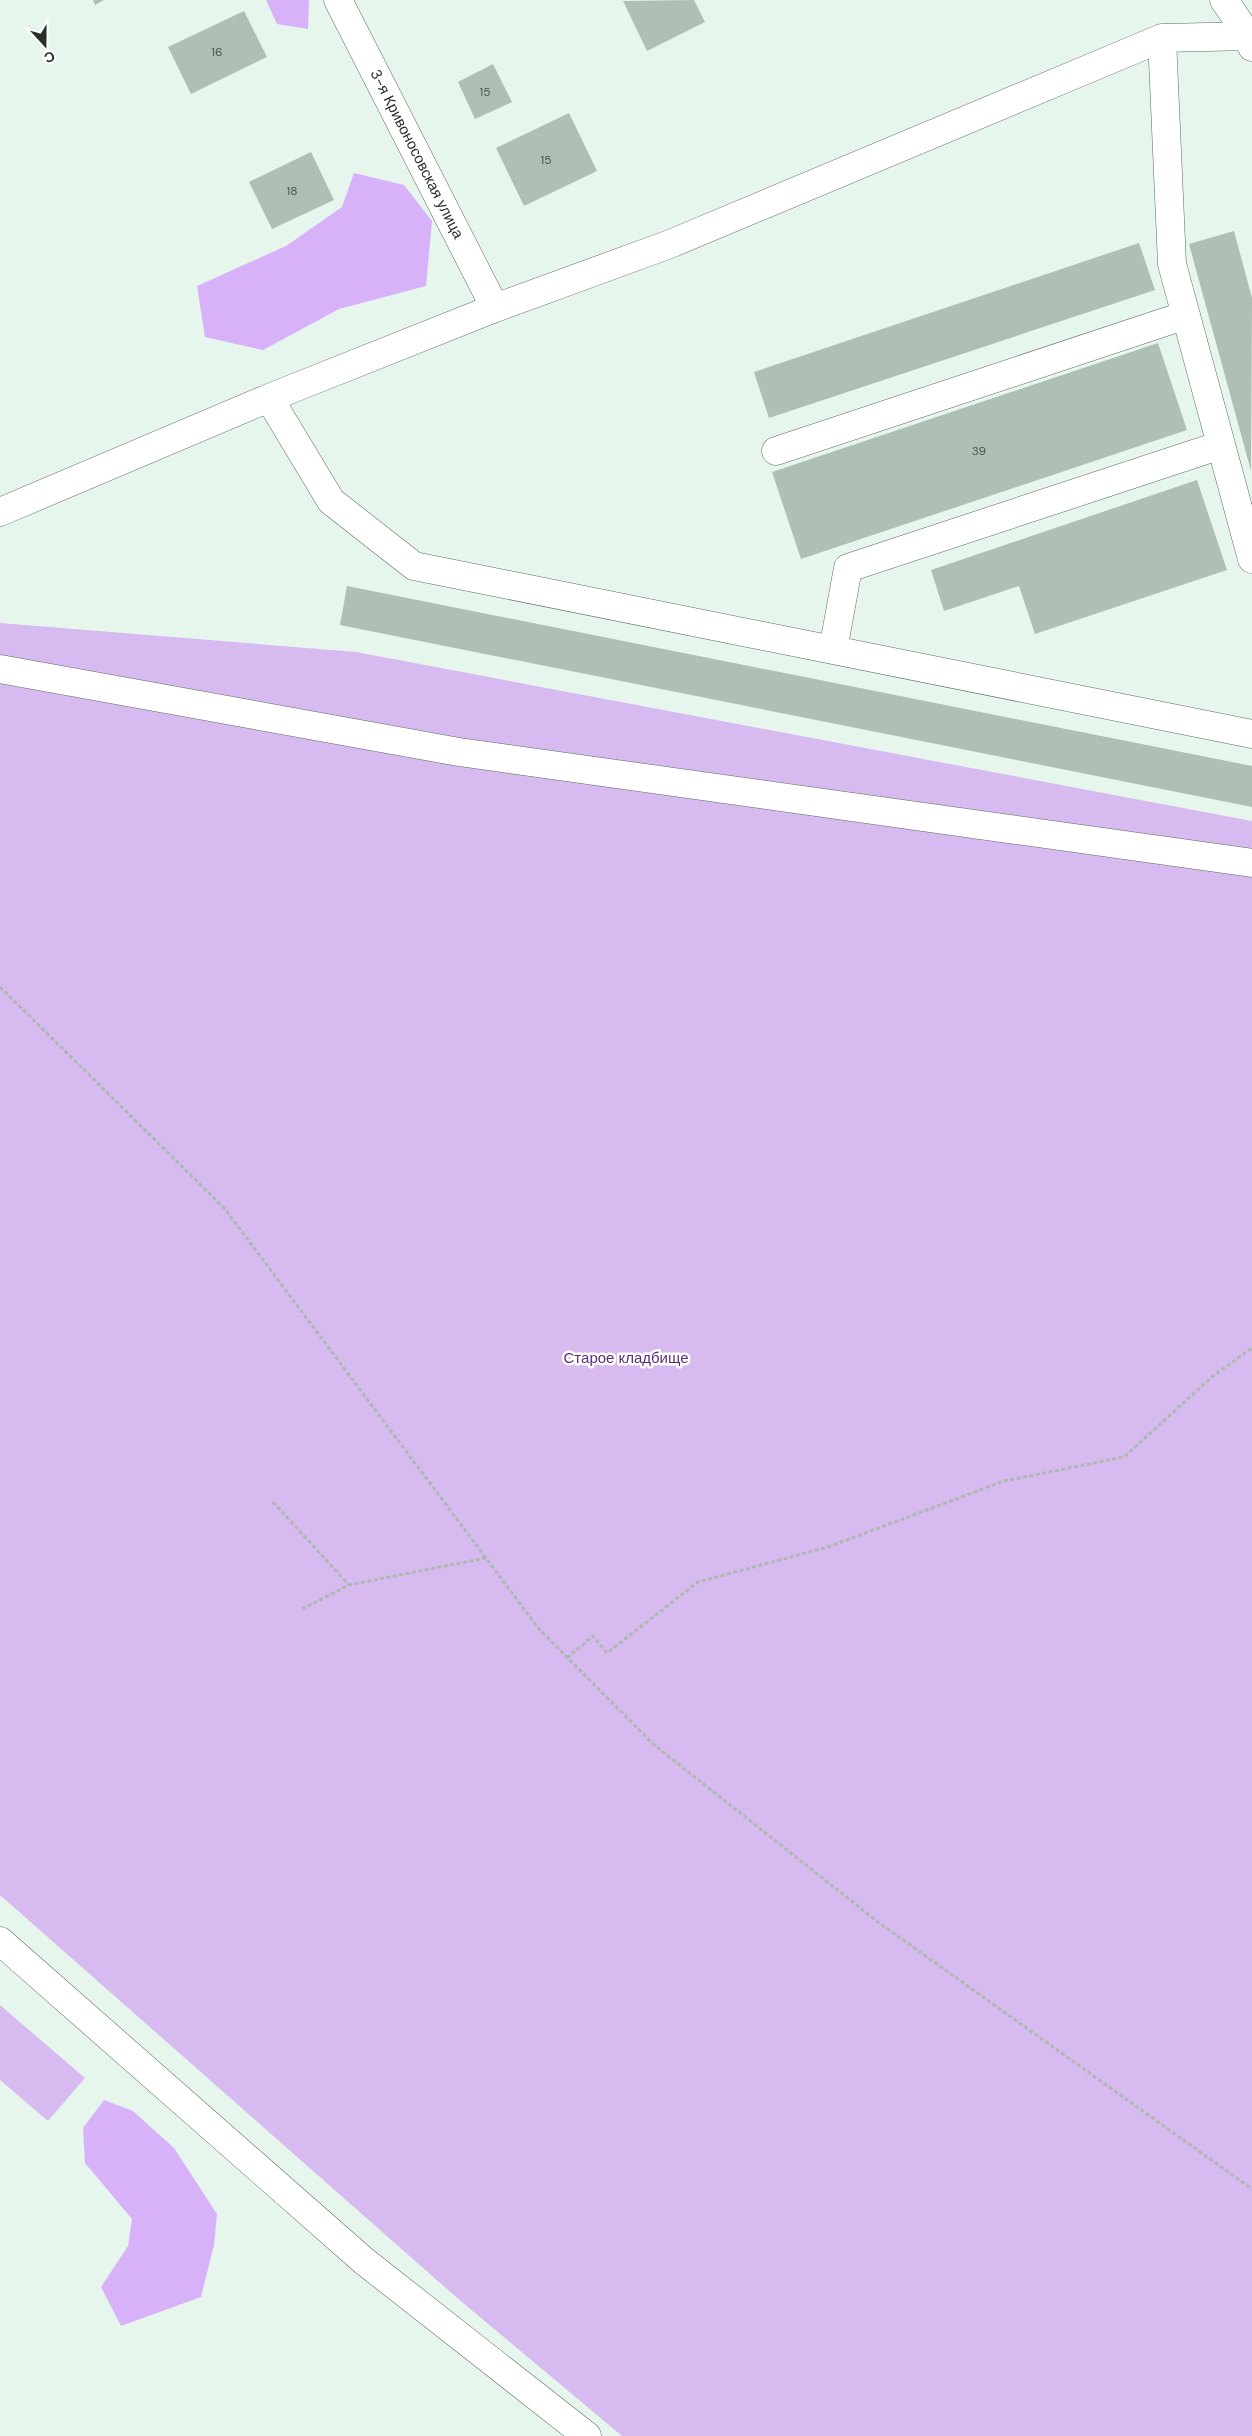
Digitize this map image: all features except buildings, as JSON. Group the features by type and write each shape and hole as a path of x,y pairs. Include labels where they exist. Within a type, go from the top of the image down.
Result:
{"street":[{"name":"3-я Кривоносовская улица","path":"338,0 496,308"},
{"path":"1224,0 1250,39"},
{"path":"1162,38 1172,264 1252,559"},
{"path":"0,512 269,398 496,308 670,244 1162,38 1250,39"},
{"path":"776,451 1186,315"},
{"path":"269,398 331,501 414,566 1252,734"},
{"path":"833,650 848,568 1221,445"},
{"path":"0,670 459,752 1252,863"},
{"path":"0,1941 364,2261 587,2436"}],"path":[{"path":"0,986 225,1209 539,1629 653,1744 878,1922 1252,2189"},
{"path":"567,1658 594,1636 608,1653 698,1582 828,1547 1004,1481 1124,1457 1213,1376 1252,1348"},
{"path":"273,1502 349,1585"},
{"path":"302,1609 349,1585 486,1558"}],"green space":[{"name":"Старое кладбище","path":"0,623 356,652 1252,821 1252,2436 622,2436 456,2297 0,1895"},
{"path":"0,2005 85,2078 48,2121 0,2080"}],"shaded area":[{"path":"266,0 309,0 308,29 277,24"},
{"path":"354,173 404,185 432,221 426,286 339,309 263,350 205,337 197,286 286,246 342,207"},
{"path":"104,2100 133,2111 174,2148 217,2214 214,2245 201,2297 121,2326 101,2287 128,2246 132,2219 85,2163 83,2128"}]}
